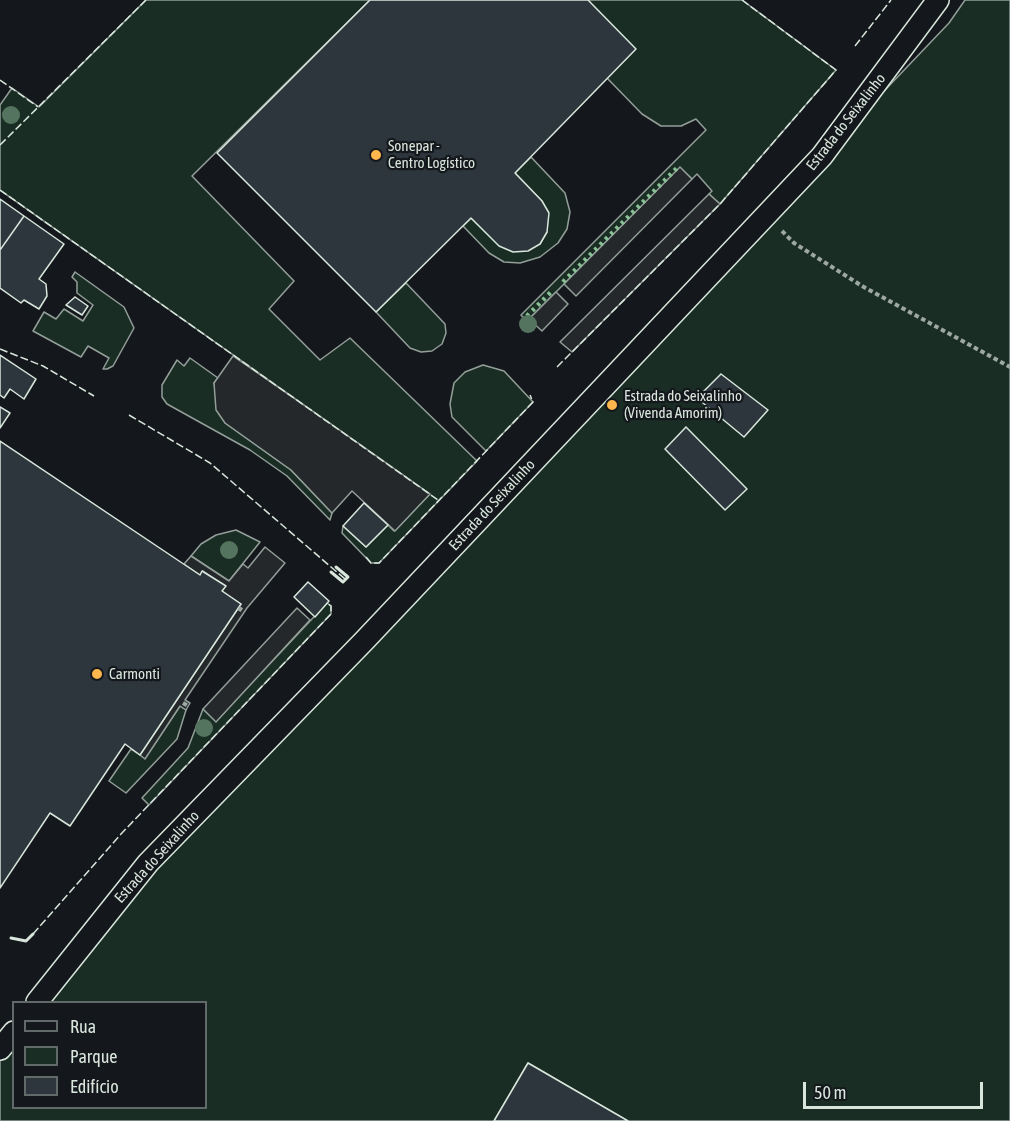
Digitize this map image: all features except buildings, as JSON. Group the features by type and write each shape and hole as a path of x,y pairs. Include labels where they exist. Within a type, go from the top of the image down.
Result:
{"street":[{"name":"Estrada do Seixalinho","path":"38,1001 148,863 364,641 822,156 938,0"},
{"path":"0,1049 12,1034"}],"path":[{"path":"767,214 794,243 862,286 1010,367"},
{"path":"239,611 243,605"},
{"path":"183,703 188,706"}],"green space":[{"path":"146,0 370,0 192,176 294,281 269,309 320,360 350,338 477,461 379,563 371,563 342,533 343,526 366,547 388,525 394,531 430,494 0,190 0,105 12,88 39,107"},
{"path":"588,0 742,0 836,70 720,204 709,194 712,191 697,174 692,179 680,168 530,318 532,325 526,328 524,324 526,321 521,315 706,130 696,119 681,126 661,126 642,114 607,78"},
{"path":"965,0 1010,0 1010,1121 628,1121 528,1063 494,1121 0,1121 0,1049 12,1033 12,1109 207,1109 207,1001 38,1001 148,863 949,23"},
{"path":"531,157 565,193 570,212 567,229 558,243 540,257 520,263 504,262 489,253 463,226 471,218 499,245 540,244 547,232 548,213 542,201 515,173"},
{"path":"75,272 124,307 134,328 113,366 107,369 103,369 109,358 88,346 81,357 33,331 44,312 56,319 64,309 83,321 93,305 77,293 77,282 72,277"},
{"path":"406,283 445,324 446,333 442,344 432,351 421,352 410,348 376,312"},
{"path":"190,358 218,378 214,383 225,423 291,470 332,513 330,520 287,476 250,450 167,404 162,397 162,385 177,360 184,366"},
{"path":"483,365 504,371 533,402 486,451 452,417 450,404 454,383 465,372"},
{"path":"236,530 260,542 229,581 191,556 201,544 216,535"},
{"path":"327,603 331,606 331,614 149,805 142,798 188,748 203,709 216,721"},
{"path":"180,706 186,710 177,739 126,793 109,781 131,749 145,758"}],"shaded area":[{"path":"680,167 692,179 576,296 564,284"},
{"path":"709,194 720,204 572,352 560,342"},
{"path":"556,292 568,304 542,331 529,319"},
{"path":"233,356 430,494 395,531 352,491 332,513 291,470 225,423 216,410 214,383"},
{"path":"265,547 285,563 247,608 185,700 190,703 186,710 180,706 145,759 140,755 241,604 222,591 225,586 203,571 200,575 184,564 191,556 229,581 243,564 248,568"},
{"path":"297,608 310,620 216,722 203,709"}],"hedge":[{"path":"563,282 679,166"},
{"path":"527,316 553,290"}],"fence":[{"path":"0,145 146,0"},
{"path":"557,367 720,204 836,70 742,0"},
{"path":"855,46 891,0"},
{"path":"0,80 38,107"},
{"path":"0,190 438,500"},
{"path":"0,349 43,366 94,396"},
{"path":"366,557 371,563 379,563 533,402 530,395"},
{"path":"129,415 210,463 345,579"},
{"path":"33,934 121,834 331,614 331,606 327,603"}],"wall":[{"path":"331,572 343,582 348,577 336,567"},
{"path":"11,938 26,941 33,934"}],"place":[{"name":"Sonepar - Centro Logístico","path":"376,155"},
{"name":"Estrada do Seixalinho (Vivenda Amorim)","path":"612,405"},
{"name":"Carmonti","path":"97,674"}]}
